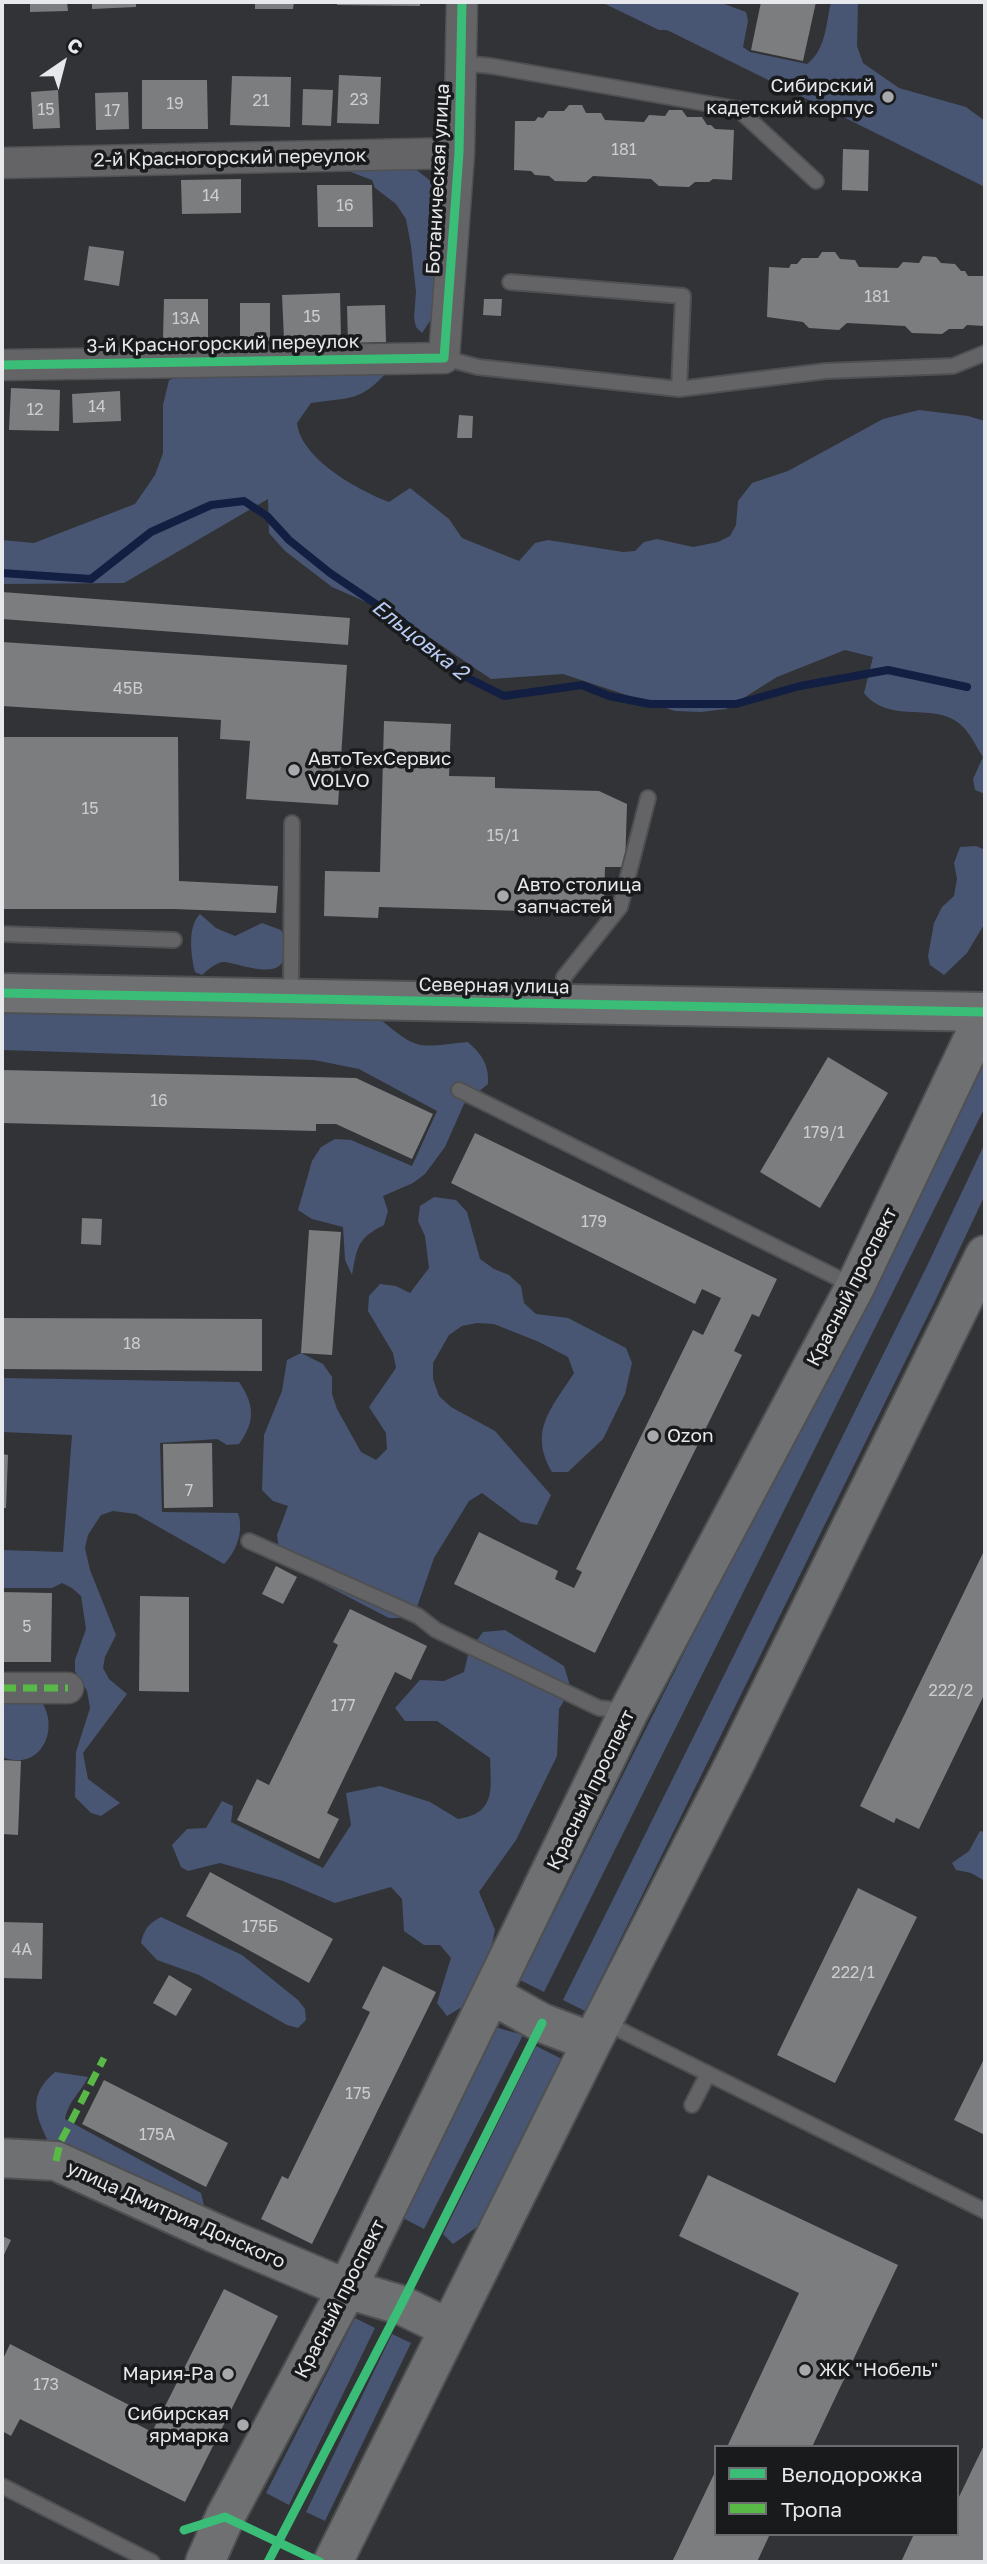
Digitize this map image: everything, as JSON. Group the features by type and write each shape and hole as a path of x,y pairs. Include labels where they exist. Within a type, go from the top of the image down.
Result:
{"main road":[{"name":"Северная улица","path":"2,993 985,1013"},
{"name":"Красный проспект","path":"205,2562 225,2516 347,2289 629,1711 855,1287 973,1039 985,1023"},
{"path":"333,2562 448,2328 736,1761 985,1255"},
{"path":"492,1995 542,2023 597,2032"},
{"name":"улица Дмитрия Донского","path":"2,2158 56,2161 217,2234 347,2289 401,2305 448,2328"}],"street":[{"name":"Ботаническая улица","path":"444,358 459,153 462,2"},
{"name":"2-й Красногорский переулок","path":"2,163 459,153"},
{"name":"3-й Красногорский переулок","path":"2,365 444,358"},
{"path":"2,1688 68,1688"}],"lane":[{"path":"461,63 738,109 816,181"},
{"path":"510,282 683,296 679,389"},
{"path":"444,358 478,367 679,389 826,371 953,366 985,353"},
{"path":"559,1004 564,976 620,907 648,798"},
{"path":"291,1000 292,823"},
{"path":"2,934 174,940"},
{"path":"459,1090 855,1287"},
{"path":"249,1541 418,1616 436,1630 599,1708 629,1711"},
{"path":"597,2032 708,2074 985,2211"},
{"path":"692,2105 708,2074"},
{"path":"2,2486 152,2562"}],"shaded area":[{"path":"601,2 719,2 746,12 748,21 743,47 750,52 807,64 822,44 831,2 858,2 857,46 863,63 899,88 966,107 985,121 985,187 667,30 659,30"},
{"path":"348,161 414,168 441,189 449,247 436,312 422,333 416,327 414,318 416,292 406,219 396,204 375,188 372,180 348,171"},
{"path":"388,371 362,393 311,403 297,423 309,449 333,472 362,490 389,502 410,488 449,519 462,538 519,561 535,543 548,540 623,552 635,551 644,542 657,539 693,547 718,542 730,536 736,525 738,501 752,483 788,471 883,419 919,410 968,416 985,421 985,794 975,790 973,779 983,757 965,729 942,715 888,709 875,703 864,693 873,657 845,650 777,677 726,709 701,712 675,711 563,674 491,679 398,616 332,587 285,551 269,533 268,499 124,583 2,584 2,540 34,543 135,504 155,475 163,453 163,405 169,380 193,372"},
{"path":"976,846 985,850 985,923 967,953 944,975 930,965 928,956 934,923 942,907 954,896 957,879 954,863 960,847"},
{"path":"200,914 216,928 235,936 262,923 281,930 284,940 283,961 278,967 270,969 222,962 202,975 195,972 191,950 192,934"},
{"path":"2,1010 379,1018 403,1037 419,1045 468,1042 484,1060 488,1084 464,1104 445,1147 425,1174 413,1183 383,1196 388,1211 384,1225 363,1239 352,1275 345,1260 343,1227 312,1219 298,1210 312,1161 321,1147 335,1139 351,1140 412,1166 437,1111 359,1069 314,1060 2,1050"},
{"path":"984,1055 985,1107 544,1992 520,1980"},
{"path":"985,1143 985,1195 585,2011 563,2000 927,1266"},
{"path":"434,1197 456,1200 467,1212 480,1259 509,1275 521,1286 524,1303 536,1314 568,1318 626,1348 632,1363 625,1394 603,1439 568,1472 552,1472 542,1444 543,1431 551,1409 574,1373 568,1357 494,1324 462,1326 449,1335 433,1363 433,1379 439,1396 451,1407 495,1431 551,1495 537,1525 521,1522 482,1493 469,1501 434,1558 417,1607 405,1618 389,1618 302,1573 279,1550 277,1535 288,1506 273,1501 262,1490 264,1435 282,1391 287,1360 301,1353 323,1364 332,1377 332,1394 337,1409 361,1452 376,1460 387,1449 386,1433 369,1407 396,1368 393,1353 368,1311 369,1296 380,1284 396,1286 410,1293 429,1268 425,1236 418,1221 420,1206"},
{"path":"2,1378 239,1382 250,1406 248,1428 239,1444 227,1445 217,1439 160,1443 162,1512 238,1513 238,1540 233,1553 224,1564 136,1514 113,1511 101,1515 88,1535 85,1548 90,1570 116,1635 105,1657 103,1668 109,1679 127,1694 83,1753 88,1779 120,1803 101,1816 91,1813 75,1797 76,1752 90,1708 87,1691 75,1671 75,1660 86,1629 81,1596 62,1583 52,1588 2,1588 2,1550 63,1552 72,1435 2,1432"},
{"path":"505,1630 564,1666 571,1689 559,1709 557,1756 516,1840 479,1892 495,1930 490,1954 462,2007 447,2016 437,2003 451,1958 440,1945 424,1945 404,1931 402,1899 391,1887 335,1903 283,1881 220,1863 188,1871 181,1867 172,1845 187,1829 206,1828 222,1801 233,1806 231,1822 323,1868 351,1825 346,1793 380,1786 430,1802 458,1819 479,1811 489,1798 490,1758 437,1721 405,1721 395,1708 420,1680 444,1681 464,1672 469,1651 483,1632"},
{"path":"2,1675 24,1686 44,1705 48,1718 45,1742 39,1752 29,1758 17,1760 2,1757"},
{"path":"980,1831 985,1832 985,1881 971,1873 956,1870 952,1863 969,1851"},
{"path":"161,1917 242,1955 298,2000 305,2009 306,2020 298,2028 287,2025 199,1975 157,1960 141,1943 148,1927"},
{"path":"495,2027 523,2035 424,2229 399,2216"},
{"path":"536,2046 562,2059 480,2225 453,2244 443,2234"},
{"path":"55,2072 88,2077 65,2119 201,2193 205,2210 49,2143 36,2106 40,2089"},
{"path":"355,2318 375,2328 289,2505 266,2493"},
{"path":"392,2334 411,2343 325,2521 306,2512"}],"building":[{"path":"30,2 67,2 68,11 30,12"},
{"path":"92,2 136,2 136,7 92,9"},
{"path":"255,2 294,2 293,9 255,9"},
{"path":"337,2 420,2 420,6 337,5"},
{"path":"761,2 816,2 803,61 751,50"},
{"path":"339,75 381,77 379,124 337,123"},
{"path":"232,76 291,77 290,127 230,125"},
{"path":"142,80 207,80 208,129 142,129"},
{"path":"303,89 333,90 331,126 302,125"},
{"path":"58,90 60,128 33,129 31,92"},
{"path":"128,92 129,129 96,130 95,93"},
{"path":"569,105 582,105 586,113 601,113 605,120 644,122 649,115 665,116 669,110 682,110 687,117 702,117 707,125 715,129 734,130 732,180 713,179 709,182 695,182 689,187 659,186 651,179 593,176 586,182 555,181 549,176 535,175 531,171 514,170 515,121 535,121 538,117 543,118 548,111 564,111"},
{"path":"843,149 869,150 868,191 842,190"},
{"path":"241,179 241,213 182,214 181,180"},
{"path":"317,185 372,185 373,227 318,227"},
{"path":"89,246 124,251 119,286 84,280"},
{"path":"822,252 835,252 840,259 855,260 859,267 898,268 903,262 919,263 923,256 936,257 941,263 955,264 968,276 985,276 985,326 967,325 963,329 949,329 942,334 912,333 905,326 847,323 839,330 809,328 803,322 767,317 769,267 789,268 802,258 818,258"},
{"path":"340,293 341,338 284,339 282,295"},
{"path":"164,299 208,299 208,339 163,338"},
{"path":"484,299 502,299 501,316 483,315"},
{"path":"240,303 270,303 270,341 240,341"},
{"path":"385,305 386,342 348,343 347,306"},
{"path":"11,388 60,390 59,431 9,430"},
{"path":"120,391 121,421 73,423 72,394"},
{"path":"459,415 473,416 472,438 457,438"},
{"path":"2,592 350,618 348,645 2,619"},
{"path":"2,642 347,665 338,805 246,799 250,741 220,739 221,720 2,706"},
{"path":"384,721 451,724 449,776 495,777 495,788 599,791 627,804 625,867 605,867 604,907 596,907 596,913 379,907 378,918 324,916 325,871 380,872"},
{"path":"2,737 178,737 179,881 278,886 276,913 174,909 2,909"},
{"path":"828,1057 888,1093 820,1208 760,1172"},
{"path":"2,1070 356,1078 433,1114 412,1159 336,1124 316,1124 316,1131 2,1123"},
{"path":"475,1133 777,1279 759,1317 752,1314 734,1351 742,1355 595,1653 454,1584 479,1532 558,1571 555,1579 574,1588 582,1572 576,1569 693,1330 703,1335 721,1298 702,1289 695,1304 451,1183"},
{"path":"82,1218 102,1219 101,1245 81,1244"},
{"path":"309,1230 341,1232 332,1355 301,1353"},
{"path":"2,1318 262,1319 262,1371 2,1369"},
{"path":"212,1443 213,1507 164,1508 163,1444"},
{"path":"2,1454 8,1455 6,1508 2,1508"},
{"path":"985,1549 985,1693 919,1829 896,1818 894,1823 860,1806"},
{"path":"276,1566 297,1577 283,1604 262,1594"},
{"path":"2,1592 52,1593 51,1662 2,1662"},
{"path":"140,1596 189,1597 189,1692 139,1691"},
{"path":"350,1609 427,1646 411,1680 395,1672 327,1813 339,1819 319,1859 237,1820 257,1779 269,1785 338,1645 333,1642"},
{"path":"2,1760 21,1761 18,1835 2,1834"},
{"path":"210,1872 333,1939 309,1983 186,1916"},
{"path":"858,1888 917,1917 835,2083 777,2055"},
{"path":"2,1922 43,1923 42,1979 2,1978"},
{"path":"383,1966 436,1992 312,2244 261,2219 282,2176 288,2179 370,2012 362,2008"},
{"path":"169,1975 192,1989 176,2016 153,2003"},
{"path":"985,2057 985,2135 954,2120"},
{"path":"104,2080 228,2143 206,2187 82,2124"},
{"name":"ЖК \"Нобель\"","path":"708,2175 898,2265 813,2445 728,2445 799,2293 679,2236"},
{"path":"2,2236 11,2240 2,2259"},
{"path":"224,2289 278,2316 185,2502 20,2419 11,2436 2,2431 2,2361 10,2344 137,2409 131,2421 152,2432"},
{"path":"985,2443 985,2562 901,2562 913,2536 959,2536 959,2497"},
{"path":"714,2474 714,2536 769,2536 757,2562 672,2562"}],"waterway":[{"name":"Ельцовка 2","path":"2,573 91,579 151,532 211,505 244,501 267,516 289,540 330,573 404,623 460,674 504,696 582,685 609,696 650,704 736,704 800,686 888,670 967,687"}],"marked path":[{"path":"2,1688 68,1688"},
{"path":"56,2161 60,2143 104,2058"}],"cycle path":[{"path":"2,365 444,358 459,153 462,2"},
{"path":"2,993 985,1012"},
{"path":"268,2562 542,2023"},
{"path":"184,2530 225,2517 320,2562"}],"place":[{"name":"Сибирский кадетский корпус","path":"888,97"},
{"name":"АвтоТехСервис VOLVO","path":"294,770"},
{"name":"Авто столица запчастей","path":"503,896"},
{"name":"Ozon","path":"653,1436"},
{"name":"ЖК \"Нобель\"","path":"805,2370"},
{"name":"Мария-Ра","path":"228,2374"},
{"name":"Сибирская ярмарка","path":"243,2425"}]}
